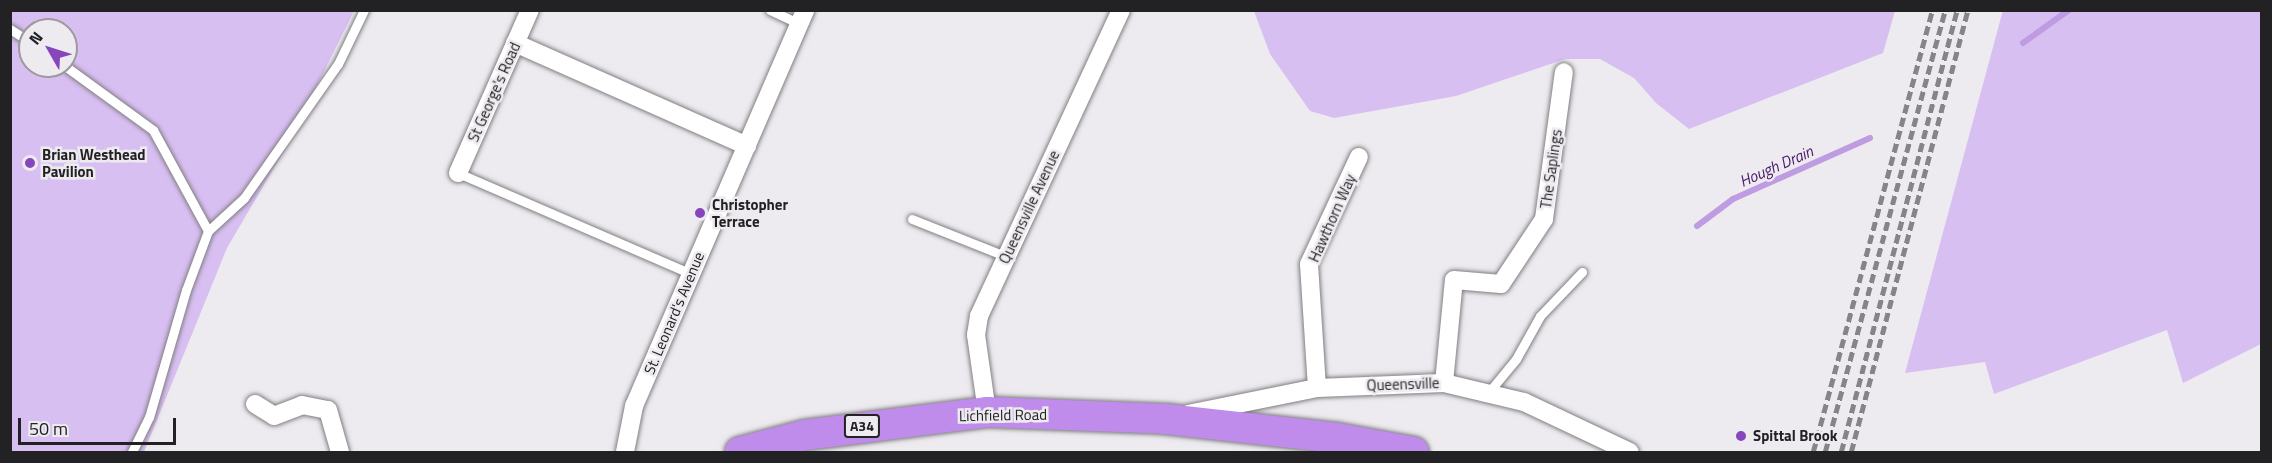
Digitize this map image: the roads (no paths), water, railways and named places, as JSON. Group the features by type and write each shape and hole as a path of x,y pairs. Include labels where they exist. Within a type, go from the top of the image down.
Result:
{"highway":[{"name":"Lichfield Road","path":"740,453 805,435 987,412 1166,419 1338,438 1414,453"}],"street":[{"name":"St George's Road","path":"458,173 530,10"},
{"name":"Queensville Avenue","path":"987,412 976,326 1005,256 1121,10"},
{"name":"St. Leonard's Avenue","path":"625,453 634,406 802,17"},
{"path":"515,43 747,146"},
{"name":"The Saplings","path":"1444,382 1454,280 1501,284 1544,219 1564,72"},
{"name":"Hawthorn Way","path":"1317,388 1310,264 1359,157"},
{"name":"Queensville","path":"1166,419 1317,388 1444,382 1524,402 1630,453"},
{"path":"255,404 274,416 302,405 328,410 340,453"}],"lane":[{"path":"132,453 149,417 186,290 208,231 244,198 338,64 364,10"},
{"path":"770,10 802,17"},
{"path":"78,75 153,130 208,231"},
{"path":"458,173 691,274"},
{"path":"912,219 1005,256"},
{"path":"1488,393 1516,359 1540,316 1582,272"}],"waterway":[{"name":"Hough Drain","path":"2023,43 2069,10"},
{"name":"Hough Drain","path":"1697,226 1733,199 1870,138"}],"railway":[{"path":"1813,452 1932,10"},
{"path":"1825,452 1945,10"},
{"path":"1841,452 1957,10"},
{"path":"1851,452 1968,10"}],"place":[{"name":"Brian Westhead Pavilion","path":"30,163"},
{"name":"Christopher Terrace","path":"700,213"},
{"name":"Spittal Brook","path":"1741,436"}]}
